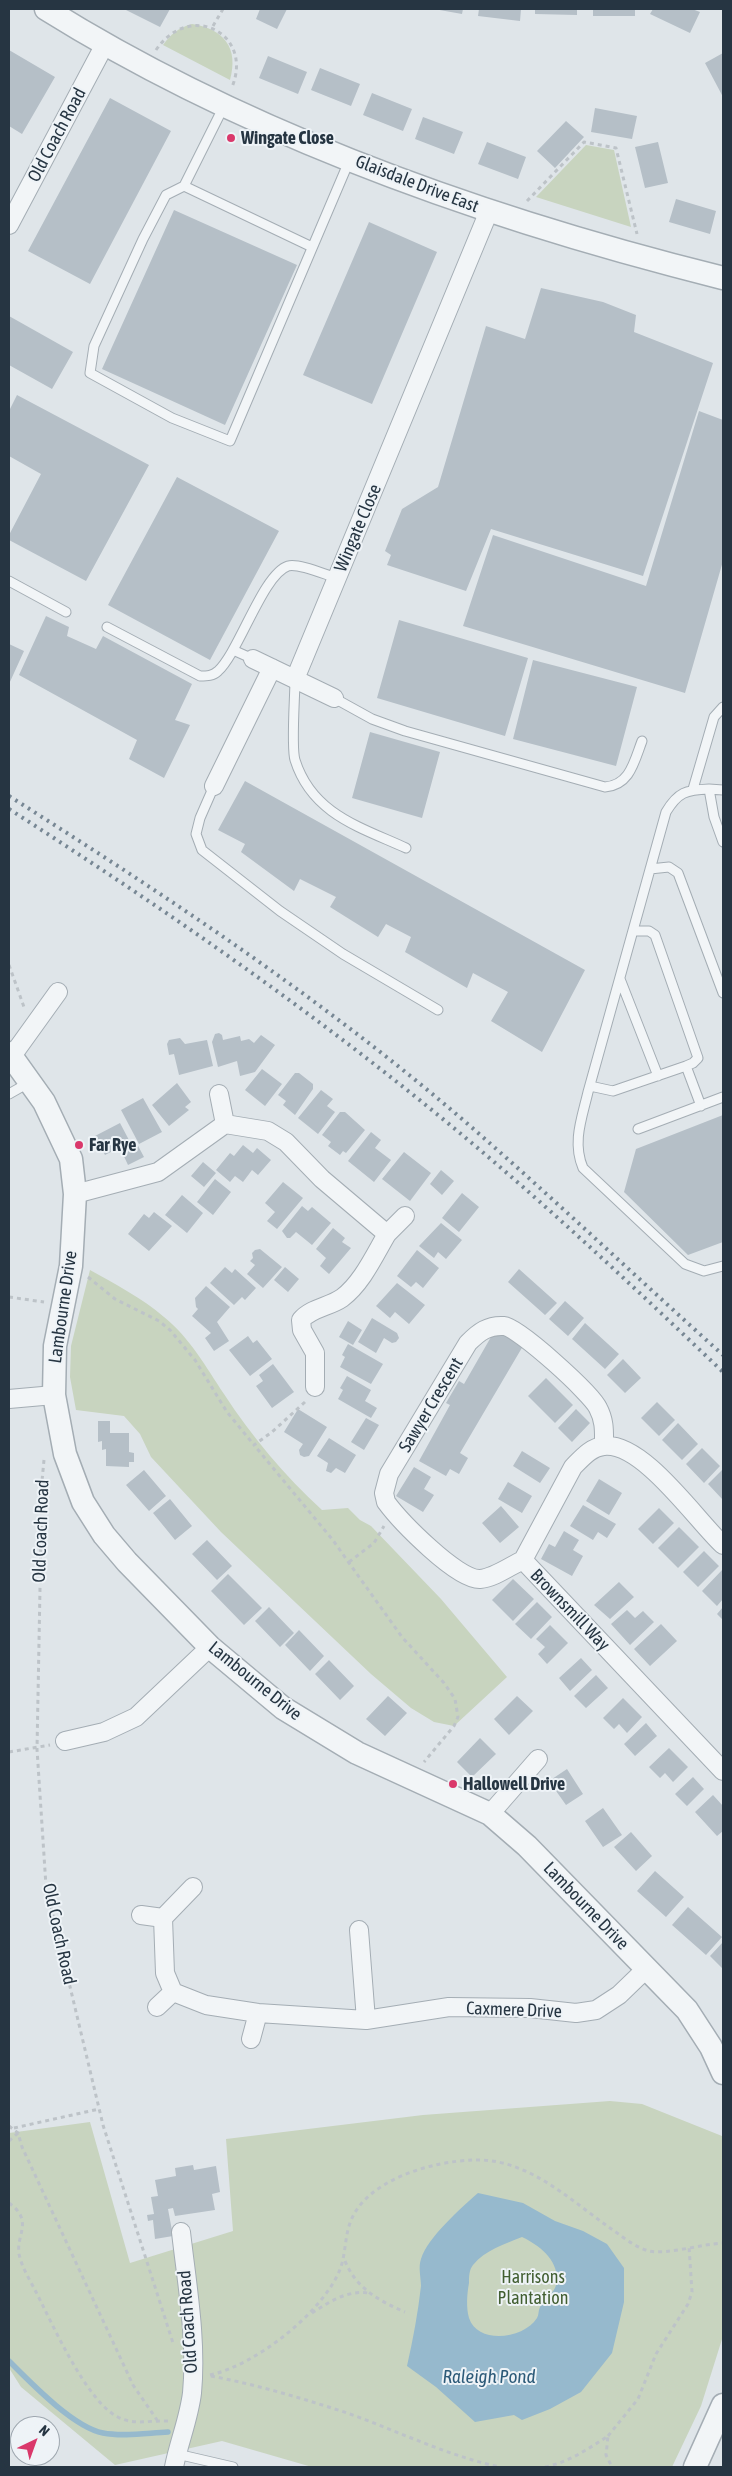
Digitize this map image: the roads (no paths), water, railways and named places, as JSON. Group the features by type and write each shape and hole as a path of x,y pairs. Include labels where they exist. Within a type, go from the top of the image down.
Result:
{"street":[{"name":"Glaisdale Drive East","path":"46,9 104,46 224,106 350,159 500,214 643,258 723,278"},
{"name":"Old Coach Road","path":"9,225 104,46"},
{"name":"Wingate Close","path":"295,679 337,578 500,214"},
{"path":"253,659 334,698"},
{"path":"214,786 272,668"},
{"path":"10,1054 58,992"},
{"name":"Lambourne Drive","path":"10,1054 44,1102 71,1159 75,1194 71,1266 55,1346 54,1395 65,1454 83,1502 104,1535 127,1562 210,1647 283,1708 357,1753 490,1814 527,1846 686,2010 711,2047 723,2074"},
{"path":"219,1094 226,1124"},
{"path":"75,1194 158,1172 226,1124 268,1131 286,1142 322,1179 387,1234"},
{"path":"315,1387 315,1353 302,1330 301,1320 312,1312 330,1305 352,1289 387,1234 405,1216"},
{"name":"Sawyer Crescent","path":"523,1560 487,1577 479,1579 470,1576 448,1565 386,1502 384,1493 389,1474 468,1344 479,1331 491,1326 506,1326 520,1333 586,1392 598,1406 604,1422 604,1446"},
{"path":"9,1399 54,1395"},
{"path":"604,1446 623,1448 648,1466 723,1545"},
{"name":"Brownsmill Way","path":"604,1446 584,1456 573,1467 523,1560 723,1771"},
{"path":"65,1741 104,1732 136,1717 210,1647"},
{"path":"490,1814 538,1759"},
{"path":"157,2007 172,1992 165,1973 162,1918 193,1888"},
{"path":"141,1915 162,1918"},
{"path":"359,1930 366,2020"},
{"name":"Caxmere Drive","path":"172,1992 206,2005 258,2013 366,2020 449,2007 530,2008 576,2013 596,2010 619,1995 647,1968"},
{"path":"251,2038 258,2013"},
{"name":"Old Coach Road","path":"176,2461 192,2395 193,2350 182,2232"},
{"path":"695,2467 723,2406"}],"lane":[{"path":"224,106 184,186 166,195 143,239 94,346 90,372 172,418 230,441 350,159"},
{"path":"184,186 312,247"},
{"path":"107,627 200,676 209,676 218,672 233,650 266,589 280,572 289,566 299,567 337,578"},
{"path":"9,580 66,612"},
{"path":"233,650 253,659"},
{"path":"295,679 294,759 310,792 334,815 406,848"},
{"path":"334,698 372,719 405,731 605,787 616,786 624,782 642,742"},
{"path":"693,790 714,717 723,707"},
{"path":"214,786 200,818 196,834 202,850 264,899 343,954 438,1010"},
{"path":"709,789 714,817 723,842"},
{"path":"723,790 693,790 678,795 666,812 590,1086 578,1133 577,1148 583,1168 685,1264 696,1270 704,1271 723,1266"},
{"path":"650,869 669,867 680,876 723,993"},
{"path":"590,1086 613,1090 696,1062 698,1054 657,939 653,932 633,931"},
{"path":"620,979 658,1076"},
{"path":"686,1066 700,1106"},
{"path":"9,1094 30,1081"},
{"path":"638,1129 723,1098"},
{"path":"176,2461 233,2467"}],"water":[{"name":"Raleigh Pond","path":"478,2193 523,2203 555,2221 583,2231 607,2244 624,2268 624,2302 612,2353 581,2392 550,2409 522,2420 514,2415 475,2422 436,2387 407,2366 420,2296 421,2259 437,2233","holes":["522,2237 541,2249 554,2265 557,2284 542,2303 537,2318 522,2331 501,2336 482,2332 474,2327 468,2314 467,2296 469,2274 472,2267 483,2255 496,2248"]}],"waterway":[{"path":"9,2361 53,2403 91,2429 119,2435 168,2432"}],"railway":[{"path":"9,796 184,910 354,1031 462,1119 723,1355"},
{"path":"9,809 124,884 237,962 293,1002 402,1086 490,1158 558,1218 723,1372"}],"place":[{"name":"Wingate Close","path":"231,138"},
{"name":"Far Rye","path":"79,1145"},
{"name":"Hallowell Drive","path":"453,1784"}],"park label":[{"name":"Harrisons Plantation","path":"533,2287"}]}
